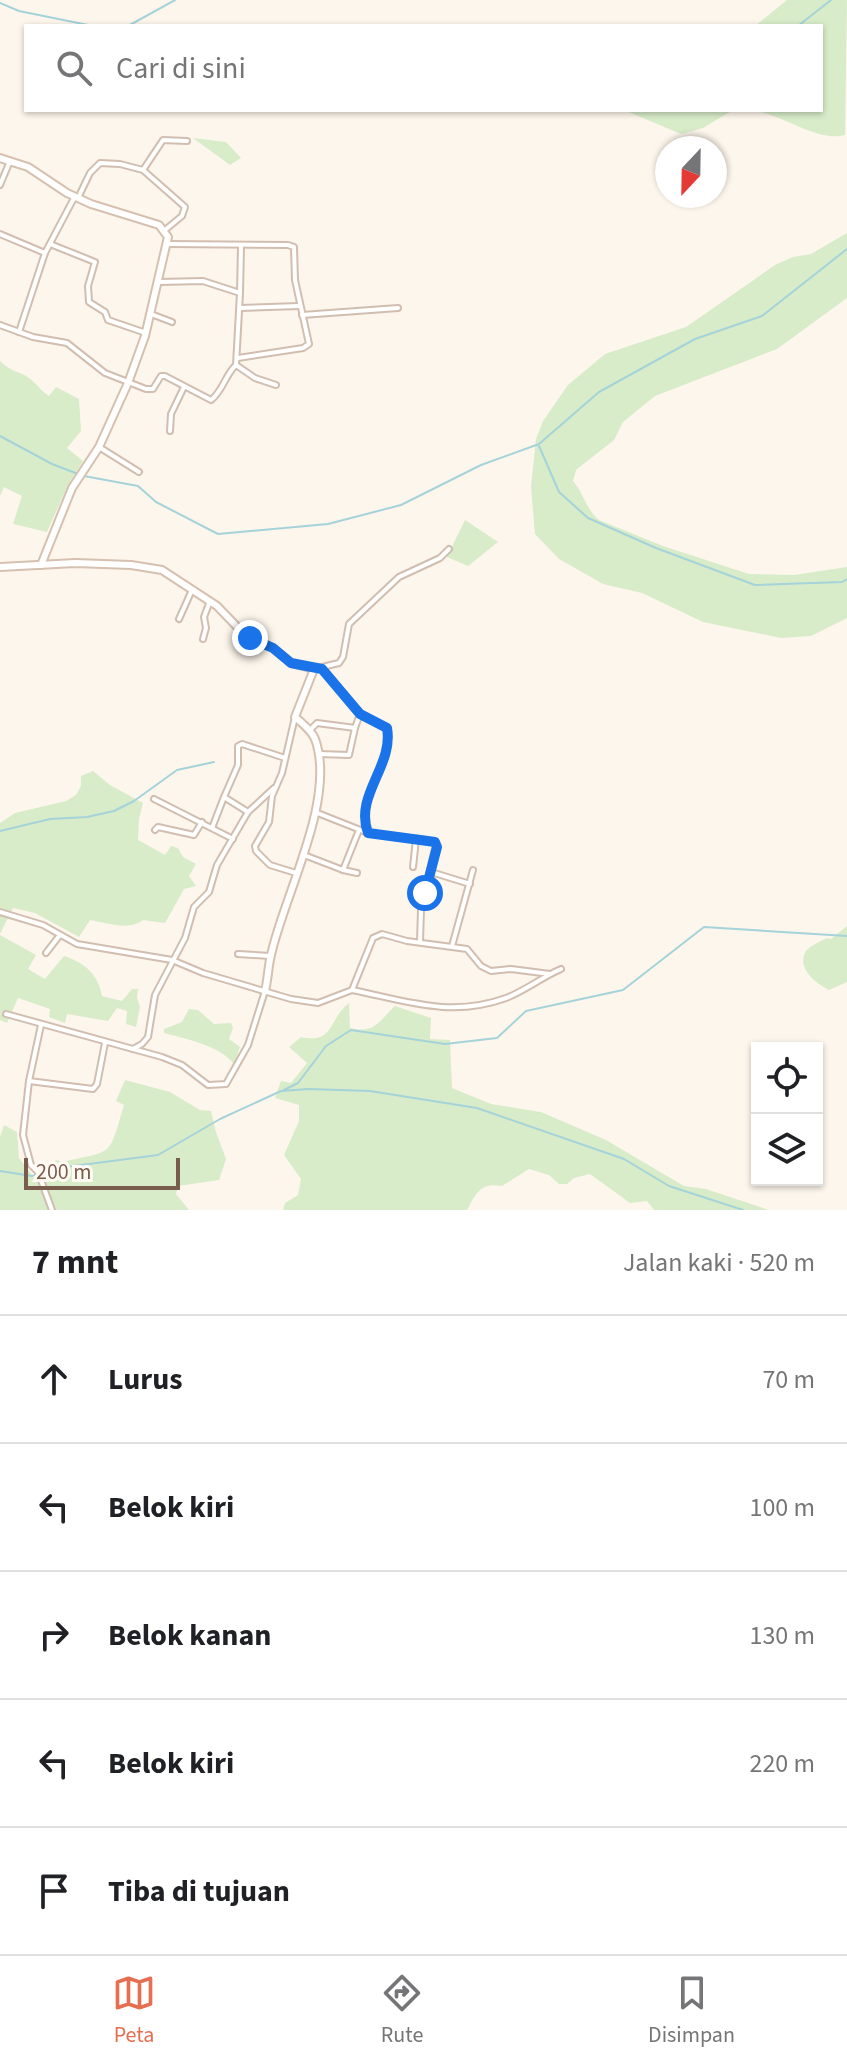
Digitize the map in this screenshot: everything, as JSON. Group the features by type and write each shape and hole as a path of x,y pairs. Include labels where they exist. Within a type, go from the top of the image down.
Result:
{"street":[{"path":"143,170 163,140 187,141"},
{"path":"0,158 44,176 76,197 107,210 144,219 165,230"},
{"path":"0,185 10,161"},
{"path":"19,332 45,253 90,173 100,163 143,170 185,207 182,216 165,230"},
{"path":"41,565 80,474 99,447 128,383 146,333 159,282 168,244 165,230"},
{"path":"0,234 45,253"},
{"path":"50,244 95,262 88,286 89,302 105,312 108,320 146,333"},
{"path":"168,244 294,247 293,264 299,306 309,341 307,347 238,358"},
{"path":"0,325 67,343 105,373 128,383 151,390 163,375 211,400 217,396 238,358 241,246"},
{"path":"159,282 203,281 240,293"},
{"path":"240,308 299,306"},
{"path":"302,315 398,308"},
{"path":"151,314 172,322"},
{"path":"236,365 255,378 276,385"},
{"path":"170,431 171,414 184,387"},
{"path":"99,447 139,472"},
{"path":"0,567 75,563 144,566 162,570 210,601 245,635 273,648 291,663 318,669 335,666 342,660 349,624 399,577 440,558 449,549"},
{"path":"179,619 192,590"},
{"path":"203,639 206,628 204,617 210,601"},
{"path":"318,669 360,714 387,728 387,754 366,808 368,833"},
{"path":"132,1049 148,1037 155,995 188,931 194,907 209,892 217,865 248,812 274,788 282,773 295,717 318,669"},
{"path":"319,754 349,755 360,714"},
{"path":"6,1014 176,1062 208,1085 226,1084 248,1045 265,991 270,956 315,812 319,754 315,739 295,717"},
{"path":"309,731 317,723 355,728"},
{"path":"212,828 238,765 240,744 285,758"},
{"path":"274,788 269,822 255,846 256,851 270,865 297,873"},
{"path":"224,797 248,812"},
{"path":"154,799 233,839"},
{"path":"315,812 368,833 427,840 436,844 421,909 420,942"},
{"path":"155,830 158,827 194,835 202,822"},
{"path":"343,870 359,830"},
{"path":"413,867 416,839"},
{"path":"302,854 357,873"},
{"path":"452,946 473,870"},
{"path":"431,872 470,884"},
{"path":"0,912 43,925 83,946 172,960 203,973 318,1003 352,990 444,1009 475,1008 509,997 561,969"},
{"path":"352,990 375,936 382,934 467,949 481,966 491,971 511,969 550,974"},
{"path":"46,953 60,935"},
{"path":"238,954 270,956"},
{"path":"41,1025 29,1081 23,1135 31,1165 39,1174 52,1210"},
{"path":"29,1081 93,1089 97,1084 105,1042"}],"green space":[{"path":"787,0 847,0 845,135 823,135 762,112 823,112 823,24 757,24"},
{"path":"629,112 730,112 703,128 681,134"},
{"path":"193,138 226,142 241,158 230,165"},
{"path":"847,233 847,298 777,349 655,396 623,422 614,440 576,470 573,481 599,520 663,546 749,574 794,575 847,567 847,618 811,636 781,638 703,622 642,593 603,584 559,559 535,534 531,487 536,439 543,421 568,385 605,354 686,327 775,265 811,254"},
{"path":"0,361 29,378 49,396 56,387 79,399 81,431 67,448 83,461 67,487 47,532 13,524 22,496 4,487 0,496"},
{"path":"465,520 498,542 468,566 447,557"},
{"path":"93,771 110,785 143,803 138,840 165,855 171,846 178,848 183,857 196,864 189,876 196,886 184,889 165,923 143,920 125,926 90,920 79,937 35,913 13,908 0,934 0,823 15,813 66,801 76,795 81,786 81,776"},
{"path":"847,926 847,982 829,990 810,975 803,959 809,948 827,938 831,939"},
{"path":"0,935 36,955 28,969 45,979 64,956 89,970 102,996 122,1001 132,989 138,989 140,1007 136,1027 126,1024 127,1011 117,1008 108,1021 67,1014 65,1023 49,1017 50,1009 18,998 7,1023 0,1020"},
{"path":"349,1003 350,1028 371,1028 395,1006 431,1018 430,1039 450,1040 452,1088 491,1104 541,1112 606,1140 684,1186 706,1189 769,1210 654,1210 647,1201 630,1203 590,1174 574,1178 567,1184 559,1184 549,1175 529,1169 502,1186 484,1187 467,1210 283,1210 285,1203 298,1195 301,1179 284,1155 299,1121 299,1105 275,1098 281,1081 291,1083 307,1063 289,1047 301,1037 325,1034"},
{"path":"189,1009 198,1010 214,1024 231,1023 233,1028 229,1039 240,1047 234,1064 211,1047 164,1033 164,1029 182,1022"},
{"path":"125,1080 170,1092 200,1110 211,1111 226,1159 219,1180 178,1186 176,1194 189,1210 0,1210 0,1137 4,1125 17,1132 19,1158 36,1180 53,1172 52,1164 56,1160 62,1162 107,1149 115,1135 124,1105 116,1101"}],"waterway":[{"path":"132,24 175,0"},
{"path":"801,24 831,0"},
{"path":"0,3 19,11 83,24"},
{"path":"84,476 138,486 156,502 218,534 328,524 401,505 481,465 539,444 599,392 695,339 762,316 847,249"},
{"path":"0,436 78,474"},
{"path":"539,446 559,492 588,518 656,548 755,585 842,582 847,579"},
{"path":"0,831 50,819 87,817 114,811 134,801 177,770 214,762"},
{"path":"284,1090 298,1083 326,1046 351,1030 445,1044 497,1038 526,1011 623,990 704,927 847,936"},
{"path":"0,1171 32,1176 58,1168 158,1155 220,1119 281,1091 370,1091 477,1108 624,1159 669,1186 743,1210"}],"route":[{"path":"250,638 273,648 291,663 322,669 360,714 387,728 387,754 371,789 365,823 368,833 435,842 437,847 425,893"}]}
